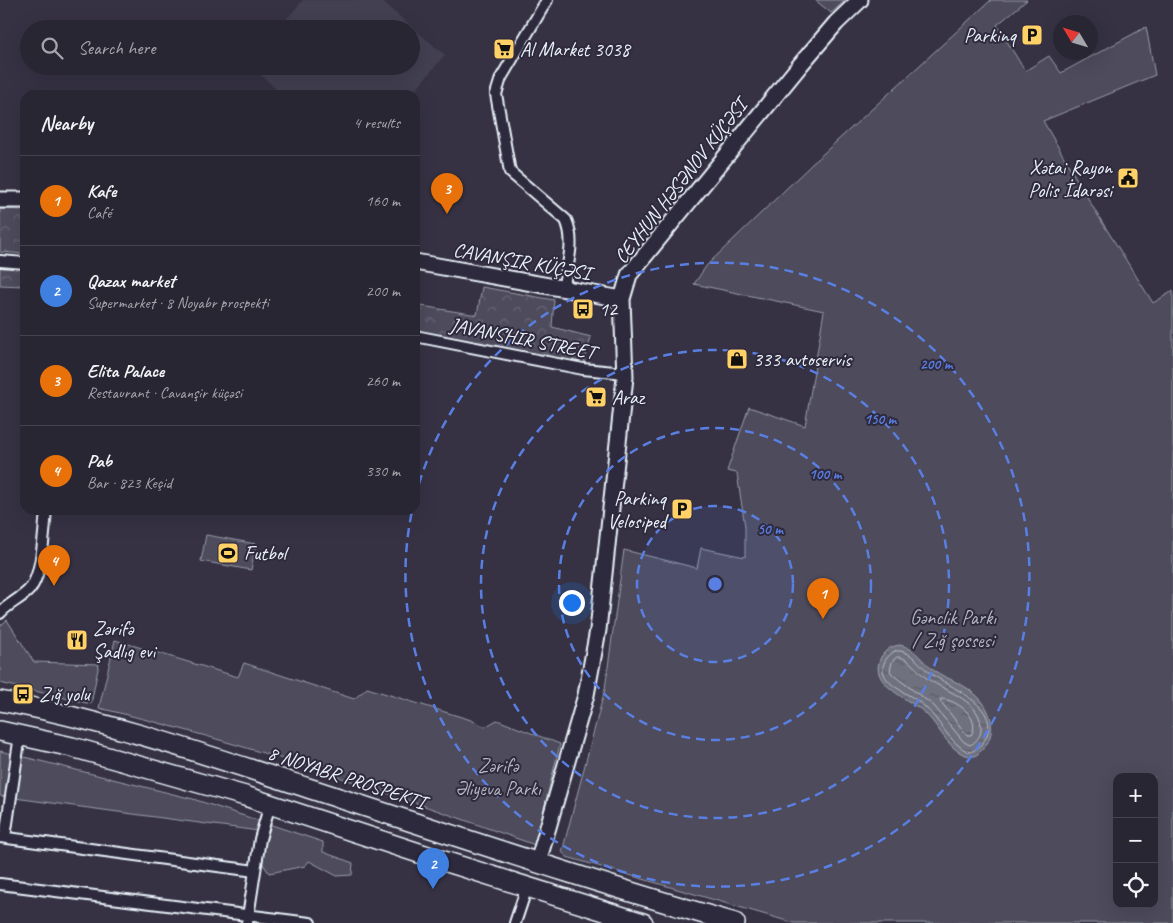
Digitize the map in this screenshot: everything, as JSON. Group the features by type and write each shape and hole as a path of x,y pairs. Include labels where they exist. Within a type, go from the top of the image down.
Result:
{"highway":[{"name":"8 NOYABR PROSPEKTI","path":"0,701 81,719 234,764 735,923"},
{"path":"0,731 20,734 82,750 270,804 527,888 643,923"},
{"path":"527,888 538,862"}],"main road":[{"name":"CEYHUN HƏSƏNOV KÜÇƏSI","path":"538,862 575,734 594,656 613,506 625,373 622,300 629,275 795,70 836,23 860,0"},
{"path":"0,200 20,200"},
{"name":"CAVANŞIR KÜÇƏSI","path":"420,263 622,300"}],"street":[{"path":"548,0 501,78 496,94 510,172 566,220 570,229 572,240 563,289"},
{"path":"0,261 20,263"},
{"name":"JAVANSHIR STREET","path":"420,337 583,369 625,373"},
{"path":"0,613 29,590 34,582 39,565 45,515"},
{"path":"20,734 2,837 255,871"},
{"path":"248,918 260,838 270,804"},
{"path":"0,884 248,918 310,923"},
{"path":"515,923 527,888"}],"shaded area":[{"path":"303,0 380,0 404,20 286,20"},
{"path":"420,34 445,55 415,90 277,90 261,75 420,75"}],"green space":[{"path":"815,0 846,0 831,13"},
{"name":"Gənclik Parkı / Zığ şossesi","path":"991,0 1027,0 997,25 1025,71 1049,56 1061,73 1085,60 1098,60 1098,53 1146,27 1155,75 1043,121 1097,214 1153,303 1173,291 1173,923 794,923 567,857 562,852 605,689 624,550 697,568 701,548 745,557 745,527 737,473 727,471 749,407 805,426 824,311 694,284 707,265 813,163"},
{"path":"0,209 20,210 20,254 0,252"},
{"path":"0,267 20,268 20,286 0,285"},
{"path":"482,287 554,300 552,327 591,337 584,363 420,332 420,306 477,315"},
{"name":"Futbol","path":"206,535 256,544 251,570 201,561"},
{"path":"7,620 34,662 99,664 91,704 0,683 0,626"},
{"name":"Zərifə Əliyeva Parkı","path":"115,640 238,677 244,663 354,699 367,688 471,720 485,727 497,720 560,744 535,845 319,770 209,737 99,708"},
{"path":"0,751 193,799 323,842 323,852 353,863 352,875 337,876 309,861 305,866 269,873 261,861 266,832 0,796"}],"water":[{"path":"900,645 914,652 933,670 970,690 985,705 991,723 991,732 989,740 983,749 975,756 967,755 953,748 927,715 893,691 880,676 878,667 881,657 889,648"}],"place":[{"name":"Parkinq","path":"1032,35"},
{"name":"Al Market 3038","path":"504,49"},
{"name":"Xətai Rayon Polis İdarəsi","path":"1128,178"},
{"name":"Elita Palace","path":"447,214"},
{"name":"12","path":"583,309"},
{"name":"333 avtoservis","path":"737,359"},
{"name":"Araz","path":"596,397"},
{"name":"Parkinq Velosiped","path":"682,509"},
{"name":"Futbol","path":"228,553"},
{"name":"Pab","path":"54,586"},
{"name":"Kafe","path":"823,619"},
{"name":"Zərifə Şadlıg evi","path":"77,640"},
{"name":"Zığ yolu","path":"23,694"},
{"name":"Qazax market","path":"433,889"}]}
